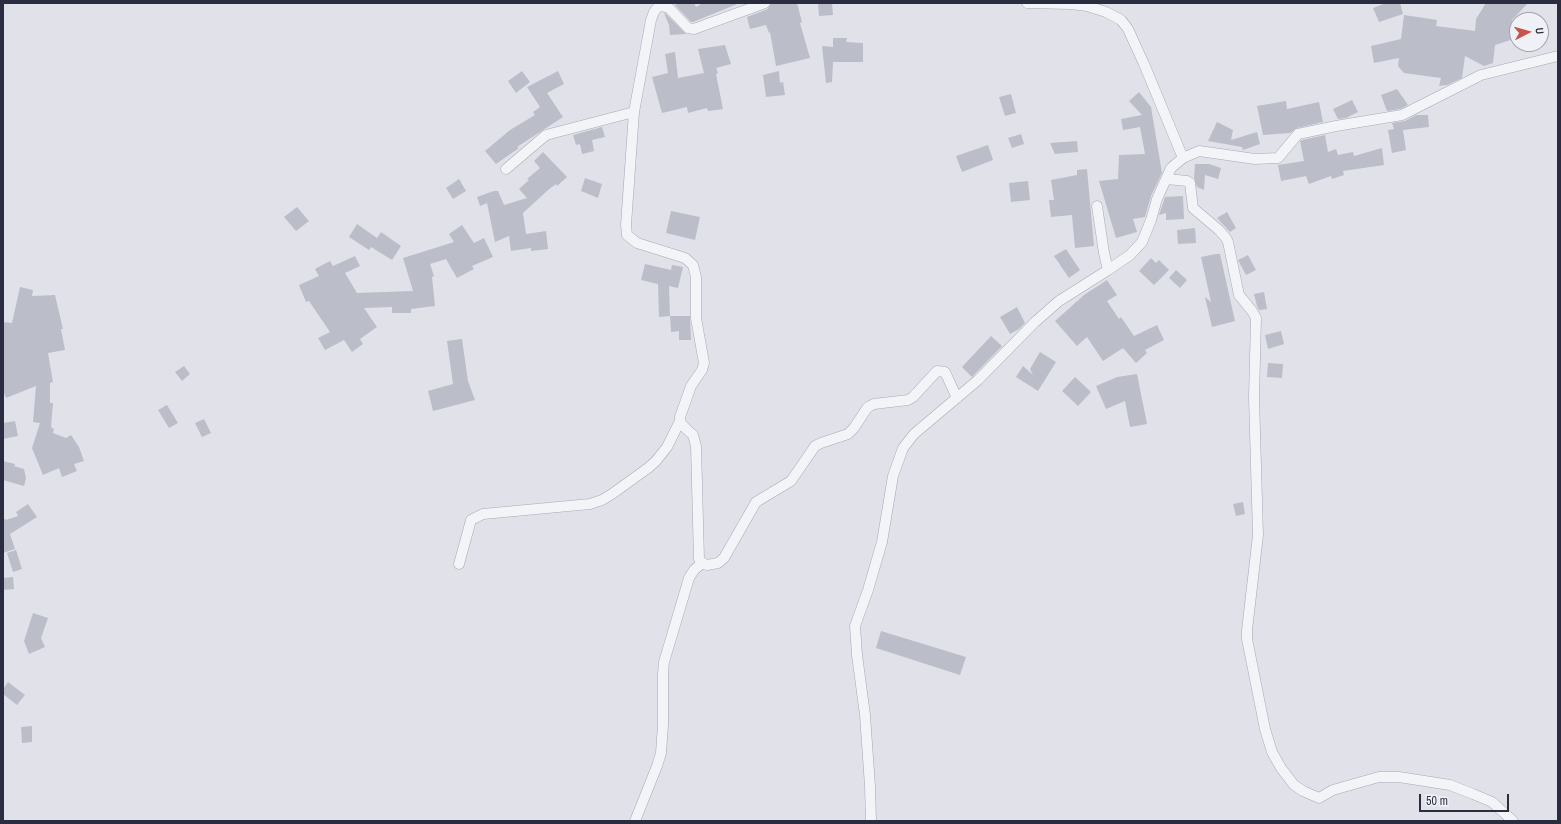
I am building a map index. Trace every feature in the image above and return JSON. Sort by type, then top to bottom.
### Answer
[{"type":"street","points":[[459,564],[470,520],[483,514],[590,504],[602,500],[656,461],[667,447],[680,421],[691,386],[702,370],[704,363],[696,318],[696,277],[692,265],[685,258],[637,243],[628,235],[626,225],[634,112],[651,20],[657,8],[661,6],[669,8],[688,28],[694,29],[765,3]]},
{"type":"street","points":[[1026,3],[1071,4],[1087,6],[1106,12],[1121,20],[1128,29],[1144,64],[1183,158]]},
{"type":"street","points":[[871,821],[865,715],[857,655],[855,626],[868,590],[882,542],[893,476],[903,448],[914,434],[957,398],[995,363],[1035,322],[1059,301],[1130,255],[1142,242],[1151,220],[1157,199],[1171,168],[1183,158],[1199,151],[1255,159],[1278,158],[1298,134],[1402,115],[1482,75],[1558,56]]},
{"type":"street","points":[[506,169],[546,135],[634,112]]},
{"type":"street","points":[[1167,179],[1187,181],[1190,183],[1193,208],[1219,230],[1226,238],[1239,295],[1256,318],[1254,397],[1258,535],[1247,639],[1265,729],[1272,752],[1281,768],[1294,785],[1319,798],[1333,790],[1379,777],[1399,777],[1450,786],[1473,794],[1492,802],[1513,821]]},
{"type":"street","points":[[1098,206],[1104,253],[1108,270]]},
{"type":"street","points":[[680,421],[681,424],[693,435],[696,446],[698,553],[699,559],[702,563],[707,565],[718,563],[724,558],[756,502],[792,480],[815,446],[848,434],[854,428],[867,408],[874,404],[908,400],[913,397],[937,371],[945,372],[957,398]]},
{"type":"street","points":[[635,821],[661,753],[663,726],[662,674],[664,662],[689,578],[694,570],[702,563]]},
{"type":"building","points":[[679,3],[694,3],[696,7],[703,3],[740,3],[691,22],[675,5]]},
{"type":"building","points":[[771,3],[797,3],[802,22],[800,23],[810,58],[776,66],[770,32],[769,33],[766,25],[750,29],[747,17],[768,9]]},
{"type":"building","points":[[818,3],[832,3],[833,15],[819,16]]},
{"type":"building","points":[[1386,3],[1400,3],[1403,14],[1379,22],[1373,8]]},
{"type":"building","points":[[1486,3],[1528,3],[1520,12],[1509,12],[1509,41],[1495,45],[1493,63],[1484,66],[1465,56],[1462,78],[1447,85],[1439,86],[1441,78],[1404,73],[1398,66],[1399,58],[1374,63],[1371,46],[1401,39],[1404,15],[1437,20],[1436,26],[1475,31],[1476,19]]},
{"type":"building","points":[[664,13],[686,34],[670,35],[669,25]]},
{"type":"building","points":[[833,38],[847,38],[846,42],[863,43],[863,62],[833,62],[832,82],[826,83],[822,46],[833,47]]},
{"type":"building","points":[[725,45],[731,64],[716,68],[723,109],[708,111],[707,108],[688,113],[687,107],[662,113],[652,77],[668,73],[665,54],[675,52],[678,78],[704,73],[698,49]]},
{"type":"building","points":[[522,71],[530,82],[516,93],[508,81]]},
{"type":"building","points":[[558,71],[564,84],[547,93],[563,117],[517,147],[519,148],[496,164],[485,151],[510,130],[535,115],[533,112],[540,107],[527,87]]},
{"type":"building","points":[[779,71],[780,83],[783,82],[785,95],[766,97],[763,75]]},
{"type":"building","points":[[1397,89],[1408,105],[1400,109],[1387,111],[1381,95]]},
{"type":"building","points":[[1139,92],[1151,107],[1162,173],[1151,196],[1145,217],[1133,219],[1137,232],[1116,238],[1099,181],[1118,179],[1119,155],[1145,154],[1140,127],[1123,130],[1121,119],[1142,115],[1129,101]]},
{"type":"building","points":[[1011,94],[1016,113],[1005,116],[999,97]]},
{"type":"building","points":[[1352,100],[1358,112],[1346,118],[1338,119],[1333,109]]},
{"type":"building","points":[[1286,101],[1287,109],[1319,102],[1323,122],[1297,128],[1290,133],[1263,135],[1257,106]]},
{"type":"building","points":[[1416,115],[1428,115],[1429,127],[1403,130],[1406,150],[1392,153],[1388,130],[1394,129],[1392,123],[1405,121]]},
{"type":"building","points":[[1217,122],[1233,130],[1231,140],[1257,132],[1260,144],[1243,150],[1242,147],[1208,141]]},
{"type":"building","points":[[602,127],[605,137],[592,140],[594,151],[582,154],[580,144],[576,145],[573,135]]},
{"type":"building","points":[[1021,134],[1024,144],[1012,148],[1008,138]]},
{"type":"building","points":[[1325,135],[1328,152],[1336,149],[1338,155],[1353,152],[1354,156],[1382,148],[1384,165],[1343,171],[1344,175],[1332,179],[1331,176],[1309,184],[1306,176],[1281,181],[1278,165],[1304,161],[1300,141]]},
{"type":"building","points":[[1077,141],[1078,152],[1055,154],[1050,143]]},
{"type":"building","points":[[988,145],[993,160],[962,172],[956,156]]},
{"type":"building","points":[[543,152],[567,177],[557,186],[556,184],[548,190],[523,213],[526,234],[546,231],[548,249],[531,251],[531,248],[511,251],[509,236],[495,242],[487,203],[480,206],[477,197],[498,191],[504,205],[527,198],[519,189],[529,180],[527,179],[540,168],[534,161]]},
{"type":"building","points":[[1195,164],[1209,164],[1221,168],[1218,179],[1205,175],[1204,190],[1197,187],[1194,178]]},
{"type":"building","points":[[1087,169],[1094,246],[1075,248],[1072,215],[1051,217],[1049,200],[1054,200],[1051,180],[1077,175],[1077,170]]},
{"type":"building","points":[[585,178],[602,184],[598,198],[581,191]]},
{"type":"building","points":[[459,179],[466,191],[453,199],[446,188]]},
{"type":"building","points":[[1028,181],[1030,200],[1011,202],[1009,183]]},
{"type":"building","points":[[1183,196],[1184,219],[1166,220],[1166,213],[1159,215],[1165,197]]},
{"type":"building","points":[[297,207],[309,221],[296,231],[284,217]]},
{"type":"building","points":[[671,211],[700,217],[695,240],[666,233]]},
{"type":"building","points":[[1227,212],[1236,228],[1230,232],[1217,218]]},
{"type":"building","points":[[357,224],[377,238],[381,232],[401,246],[392,260],[371,247],[369,250],[349,237]]},
{"type":"building","points":[[462,225],[474,243],[484,238],[493,257],[472,266],[474,269],[457,278],[446,259],[430,264],[434,276],[432,277],[435,306],[411,309],[411,313],[392,313],[392,307],[364,308],[377,327],[360,339],[363,344],[352,352],[344,340],[325,350],[318,338],[330,332],[309,301],[306,302],[299,285],[319,276],[315,269],[330,261],[333,266],[355,256],[360,266],[345,273],[357,293],[413,291],[403,258],[454,242],[449,234]]},
{"type":"building","points":[[1195,228],[1196,243],[1178,244],[1177,230]]},
{"type":"building","points":[[1066,249],[1080,270],[1069,278],[1054,256]]},
{"type":"building","points":[[1220,254],[1235,321],[1212,327],[1205,297],[1211,302],[1201,257]]},
{"type":"building","points":[[1248,255],[1256,270],[1246,275],[1238,260]]},
{"type":"building","points":[[1151,258],[1156,263],[1159,260],[1169,270],[1154,285],[1139,271]]},
{"type":"building","points":[[645,264],[671,270],[672,265],[683,267],[678,288],[669,286],[670,316],[659,317],[658,284],[641,280]]},
{"type":"building","points":[[1176,270],[1187,280],[1180,288],[1169,278]]},
{"type":"building","points":[[1107,280],[1117,295],[1107,301],[1119,319],[1121,317],[1134,336],[1157,325],[1164,340],[1145,350],[1147,353],[1136,363],[1123,348],[1103,361],[1087,337],[1077,346],[1055,321],[1084,295]]},
{"type":"building","points":[[20,287],[33,290],[32,296],[55,295],[63,329],[61,329],[65,350],[48,353],[53,382],[50,383],[50,403],[53,403],[51,427],[54,429],[53,433],[66,438],[71,435],[79,447],[84,461],[74,464],[77,471],[62,477],[59,468],[43,475],[32,448],[40,423],[33,422],[36,386],[6,398],[3,390],[3,322],[12,323]]},
{"type":"building","points":[[1264,292],[1267,309],[1259,310],[1254,294]]},
{"type":"building","points":[[1017,307],[1025,323],[1019,329],[1010,334],[1000,317]]},
{"type":"building","points":[[670,316],[690,316],[691,340],[679,340],[679,331],[671,332]]},
{"type":"building","points":[[1281,331],[1284,344],[1268,349],[1265,335]]},
{"type":"building","points":[[991,336],[1002,346],[972,377],[962,367]]},
{"type":"building","points":[[462,339],[468,381],[475,400],[433,411],[428,391],[453,384],[447,341]]},
{"type":"building","points":[[1040,352],[1056,362],[1038,391],[1016,377],[1023,366],[1033,375],[1030,369]]},
{"type":"building","points":[[1268,363],[1283,364],[1282,378],[1267,377]]},
{"type":"building","points":[[184,366],[190,374],[182,381],[175,372]]},
{"type":"building","points":[[1137,374],[1147,424],[1130,427],[1125,401],[1106,409],[1096,386],[1117,377]]},
{"type":"building","points":[[1075,377],[1091,392],[1078,406],[1062,391]]},
{"type":"building","points":[[167,405],[178,423],[169,428],[158,410]]},
{"type":"building","points":[[204,419],[211,433],[202,437],[195,423]]},
{"type":"building","points":[[15,421],[18,436],[3,439],[3,423]]},
{"type":"building","points":[[3,461],[15,464],[14,466],[24,469],[26,478],[24,486],[3,480]]},
{"type":"building","points":[[1243,502],[1245,514],[1236,516],[1233,504]]},
{"type":"building","points":[[28,504],[37,517],[10,534],[15,549],[3,553],[3,519],[6,520],[18,516],[16,512]]},
{"type":"building","points":[[16,550],[22,569],[13,572],[7,553]]},
{"type":"building","points":[[13,577],[14,589],[3,590],[3,578]]},
{"type":"building","points":[[33,613],[48,618],[41,638],[45,647],[29,654],[24,641]]},
{"type":"building","points":[[881,631],[966,657],[960,675],[876,648]]},
{"type":"building","points":[[8,682],[25,695],[17,705],[3,694],[3,689]]},
{"type":"building","points":[[32,726],[32,742],[22,743],[21,727]]}]
